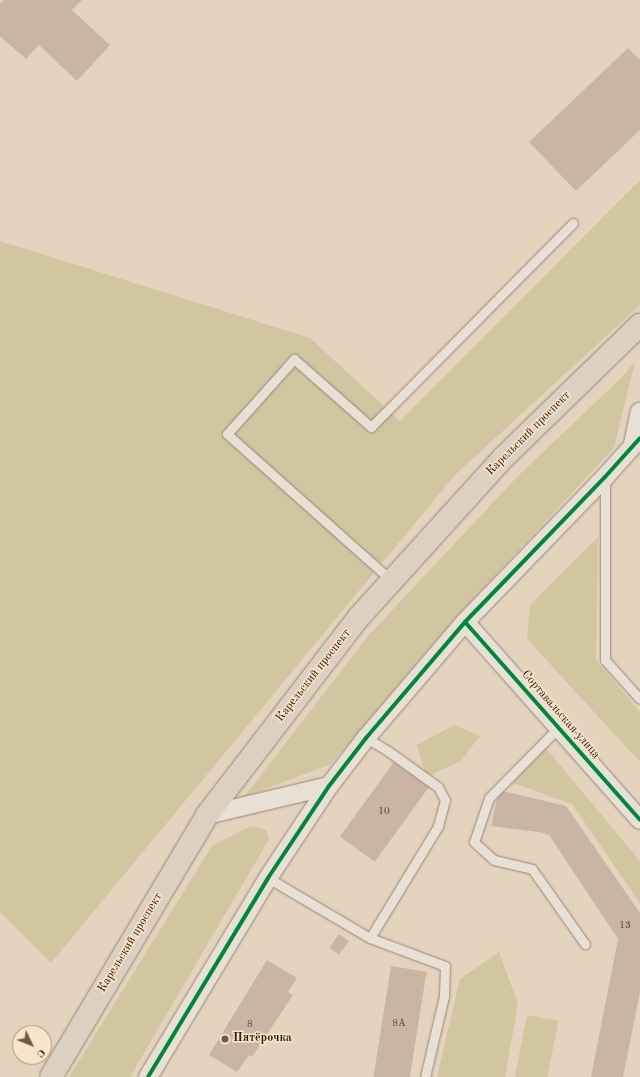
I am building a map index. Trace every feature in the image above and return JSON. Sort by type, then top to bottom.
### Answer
[{"type":"main road","name":"Карельский проспект","points":[[51,1077],[207,815],[359,617],[503,458],[640,325]]},
{"type":"street","points":[[148,1077],[268,878],[329,786],[366,738],[466,622],[605,477],[636,441],[640,412]]},
{"type":"street","name":"Сортавальская улица","points":[[466,622],[640,820]]},
{"type":"street","points":[[207,815],[329,786]]},
{"type":"lane","points":[[392,581],[227,434],[294,358],[371,427],[573,223]]},
{"type":"lane","points":[[605,477],[604,660],[640,699]]},
{"type":"lane","points":[[558,728],[489,798],[474,842],[494,860],[532,869],[585,944]]},
{"type":"lane","points":[[366,738],[388,751],[438,788],[445,800],[438,826],[370,938]]},
{"type":"lane","points":[[268,878],[370,938],[445,966],[444,996],[425,1077]]},
{"type":"shaded area","points":[[640,180],[640,305],[454,476],[51,963],[0,912],[0,241],[310,338],[400,421]]},
{"type":"shaded area","points":[[635,362],[614,448],[451,623],[331,764],[244,797],[368,636],[517,477],[621,378]]},
{"type":"shaded area","points":[[598,537],[596,660],[640,712],[640,762],[527,639],[530,605]]},
{"type":"shaded area","points":[[454,725],[480,736],[461,761],[426,777],[417,745]]},
{"type":"shaded area","points":[[545,747],[640,861],[640,903],[572,804],[513,783]]},
{"type":"shaded area","points":[[251,826],[266,830],[269,839],[130,1077],[69,1077],[212,846]]},
{"type":"shaded area","points":[[499,952],[518,1004],[505,1077],[437,1077],[460,979]]},
{"type":"shaded area","points":[[527,1015],[558,1021],[548,1077],[515,1077]]},
{"type":"building","points":[[3,0],[82,0],[72,10],[110,45],[77,81],[39,45],[26,59],[0,36],[0,4]]},
{"type":"building","points":[[628,48],[640,60],[640,130],[576,191],[529,142]]},
{"type":"building","points":[[394,762],[429,787],[375,862],[340,836]]},
{"type":"building","points":[[499,790],[566,806],[640,913],[640,992],[623,1077],[591,1077],[618,939],[549,835],[539,832],[491,826]]},
{"type":"building","points":[[339,934],[349,941],[339,955],[329,948]]},
{"type":"building","points":[[267,960],[297,978],[288,992],[293,995],[252,1057],[249,1055],[237,1072],[209,1055]]},
{"type":"building","points":[[391,966],[427,972],[410,1077],[373,1077]]},
{"type":"cycle path","points":[[148,1077],[268,878],[329,786],[366,738],[465,622],[605,477],[640,438]]},
{"type":"cycle path","points":[[465,622],[640,820]]},
{"type":"place","name":"Пятёрочка","points":[[225,1039]]}]
